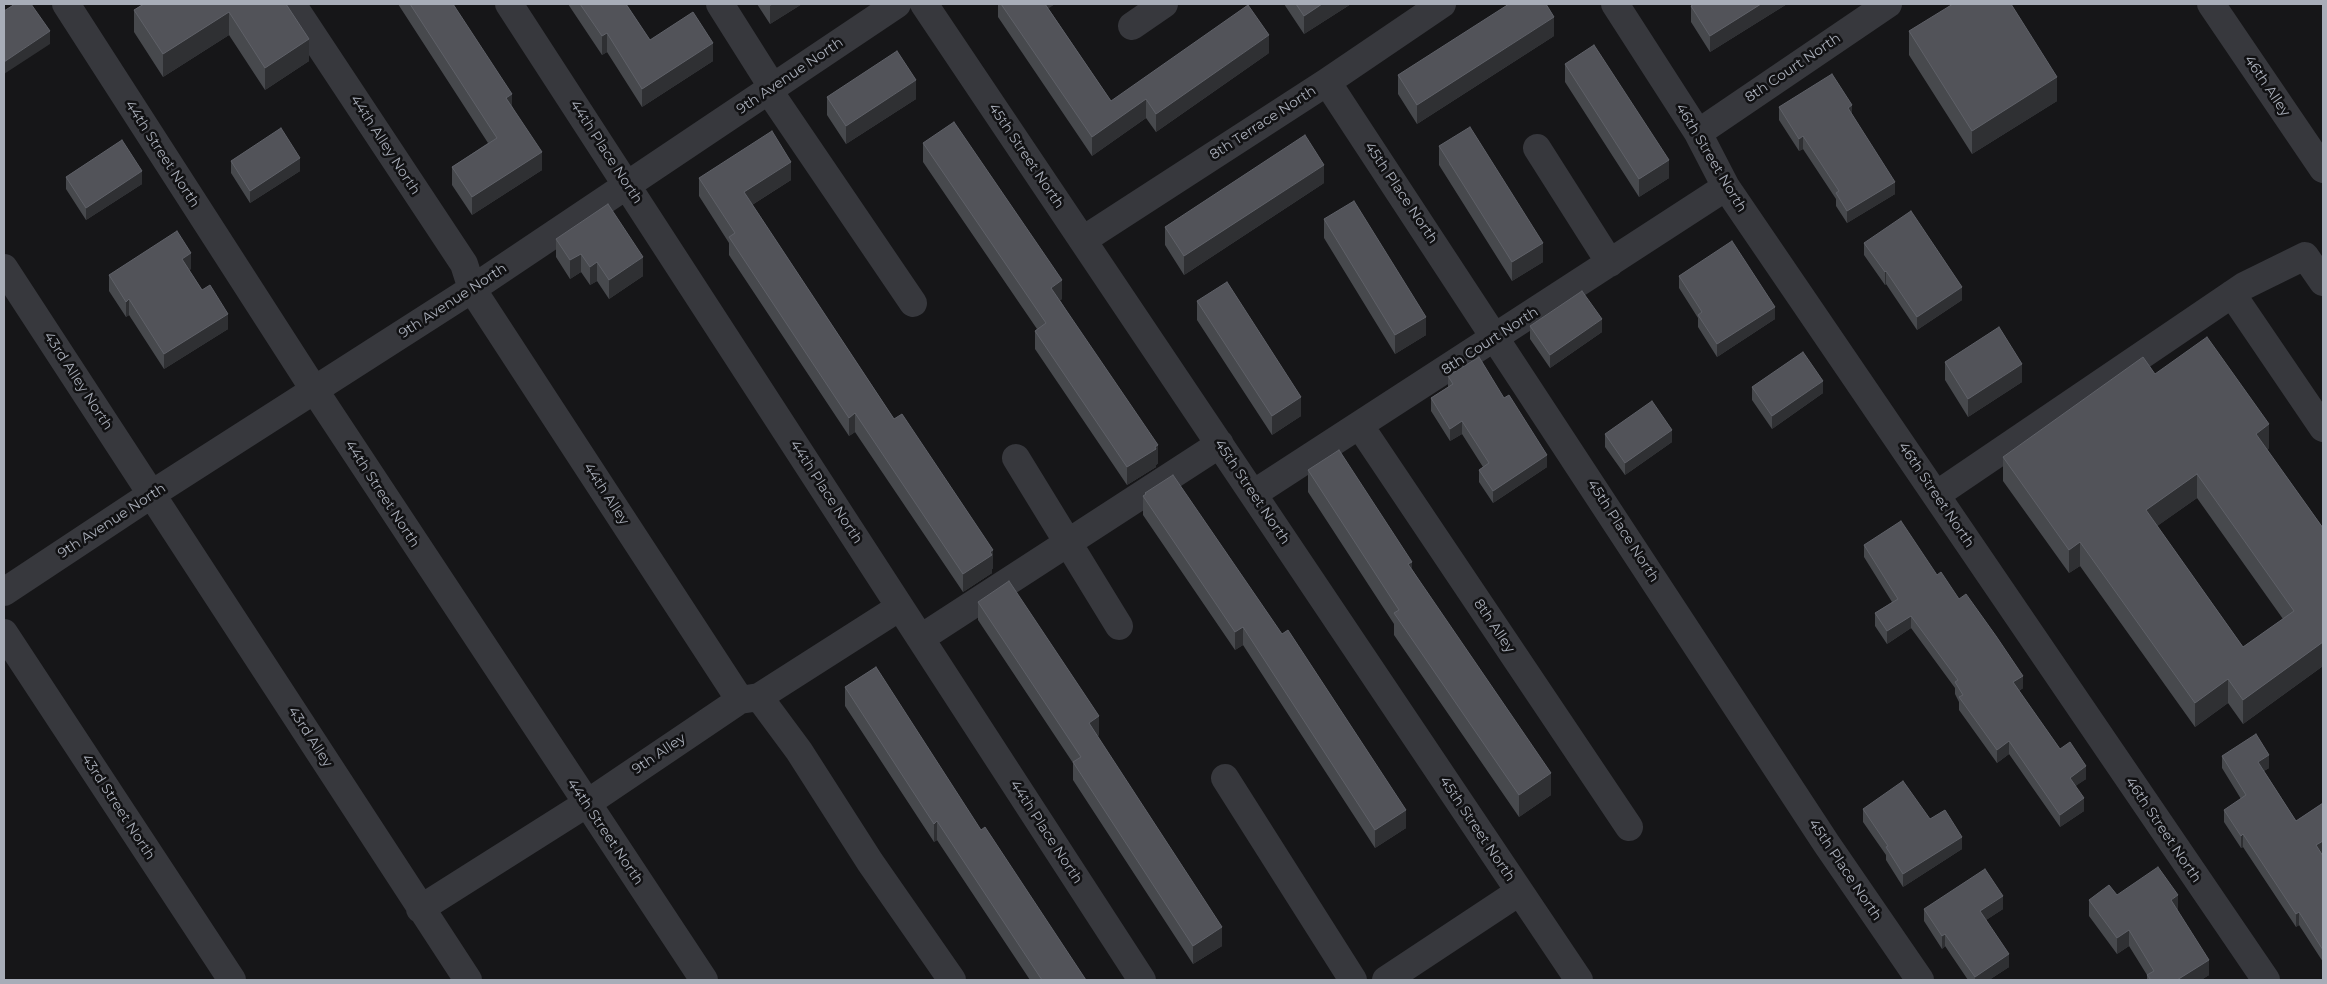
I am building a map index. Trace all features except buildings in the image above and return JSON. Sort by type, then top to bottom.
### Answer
[{"type":"street","name":"44th Street North","points":[[66,4],[315,391],[704,980]]},
{"type":"street","name":"44th Alley North","points":[[292,4],[464,264],[472,289]]},
{"type":"street","name":"44th Place North","points":[[509,4],[1142,980]]},
{"type":"street","points":[[720,4],[771,89],[913,303]]},
{"type":"street","name":"9th Avenue North","points":[[4,592],[152,494],[472,289],[898,4]]},
{"type":"street","name":"45th Street North","points":[[924,4],[1579,980]]},
{"type":"street","points":[[1132,26],[1164,4]]},
{"type":"street","name":"8th Terrace North","points":[[1083,240],[1327,82],[1442,4]]},
{"type":"street","name":"46th Street North","points":[[1615,4],[1698,133],[1726,187],[2266,980]]},
{"type":"street","name":"8th Court North","points":[[1698,133],[1888,4]]},
{"type":"street","name":"46th Alley","points":[[2211,4],[2323,169]]},
{"type":"street","name":"45th Place North","points":[[1327,82],[1821,835],[1920,980]]},
{"type":"street","points":[[1537,148],[1610,263]]},
{"type":"street","name":"8th Court North","points":[[1254,494],[1726,187]]},
{"type":"street","points":[[1936,495],[2244,286],[2305,256],[2323,282]]},
{"type":"street","name":"43rd Alley North","points":[[4,268],[152,494]]},
{"type":"street","name":"44th Alley","points":[[472,289],[750,698],[799,751],[870,862],[952,980]]},
{"type":"street","points":[[2232,294],[2323,428]]},
{"type":"street","name":"8th Alley","points":[[1360,426],[1629,827]]},
{"type":"street","points":[[921,638],[1220,444]]},
{"type":"street","points":[[1016,458],[1119,626]]},
{"type":"street","name":"43rd Alley","points":[[152,494],[420,909],[468,980]]},
{"type":"street","name":"9th Alley","points":[[420,909],[750,698],[900,607]]},
{"type":"street","name":"43rd Street North","points":[[4,633],[232,980]]},
{"type":"street","points":[[1225,778],[1353,980]]},
{"type":"street","points":[[1386,980],[1519,892]]}]
